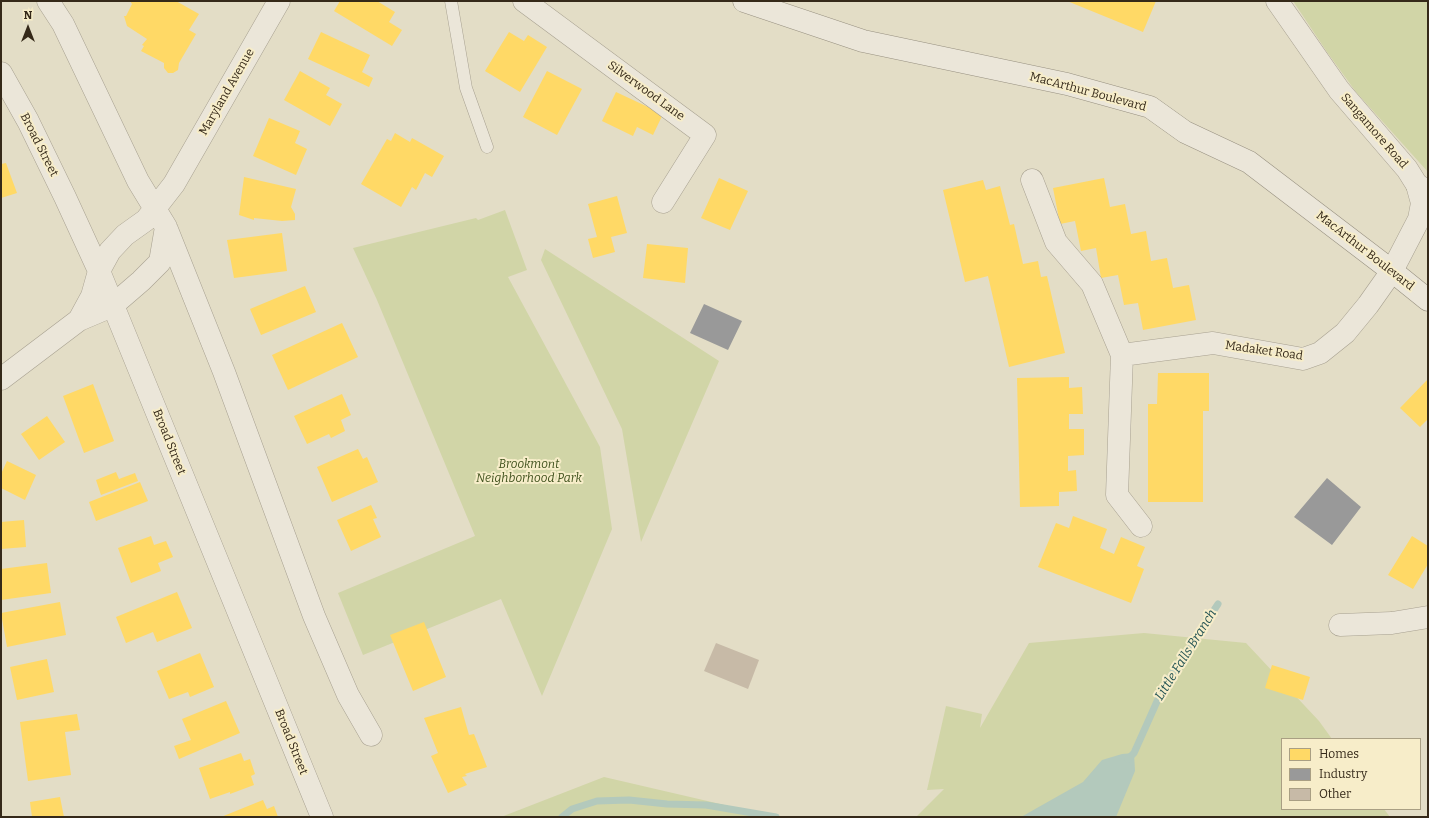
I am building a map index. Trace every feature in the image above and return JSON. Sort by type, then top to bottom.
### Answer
[{"type":"street","points":[[48,1],[63,24],[138,181],[166,227],[224,372],[314,616],[348,695],[371,735]]},
{"type":"street","name":"Maryland Avenue","points":[[78,320],[92,296],[99,271],[110,251],[125,236],[146,220],[174,184],[279,1]]},
{"type":"street","name":"Silverwood Lane","points":[[524,1],[705,135],[663,202]]},
{"type":"street","name":"MacArthur Boulevard","points":[[744,1],[862,41],[1067,84],[1150,107],[1185,132],[1249,162],[1428,300]]},
{"type":"street","name":"Sangamore Road","points":[[1277,1],[1339,90],[1422,188],[1422,203],[1419,218],[1392,271]]},
{"type":"street","name":"Broad Street","points":[[1,74],[28,120],[99,271],[322,817]]},
{"type":"street","points":[[1032,180],[1056,242],[1092,284],[1122,355],[1117,495],[1141,526]]},
{"type":"street","name":"Maryland Avenue","points":[[1,379],[78,320],[112,306],[160,262],[174,184]]},
{"type":"street","name":"Madaket Road","points":[[1122,355],[1213,344],[1304,359],[1320,354],[1345,333],[1368,305],[1392,271]]},
{"type":"street","points":[[1340,625],[1392,624],[1428,617]]},
{"type":"lane","points":[[451,1],[466,88],[487,147]]},
{"type":"green space","points":[[1293,1],[1428,1],[1428,172],[1356,92]]},
{"type":"green space","name":"Brookmont Neighborhood Park","points":[[505,210],[527,270],[508,277],[600,447],[612,529],[542,696],[501,599],[363,655],[338,593],[475,536],[377,300],[353,248],[476,218],[478,220]]},
{"type":"green space","points":[[545,249],[719,361],[641,542],[622,429],[541,260]]},
{"type":"green space","points":[[1144,633],[1246,643],[1319,721],[1331,738],[1281,738],[1281,810],[1385,810],[1390,817],[916,817],[944,789],[927,790],[946,706],[982,714],[980,728],[1029,643]]},
{"type":"green space","points":[[604,777],[759,813],[768,817],[501,817]]},
{"type":"shaded area","points":[[1134,753],[1135,771],[1116,817],[1021,817],[1083,782],[1102,760],[1122,754]]},
{"type":"building: Homes","points":[[130,1],[176,1],[199,14],[189,30],[196,34],[179,63],[178,70],[173,73],[168,73],[164,68],[164,63],[141,51],[144,46],[142,45],[147,39],[127,26],[124,16],[126,16],[132,4]]},
{"type":"building: Homes","points":[[340,1],[377,1],[395,12],[389,22],[402,30],[392,46],[334,11]]},
{"type":"building: Homes","points":[[1067,1],[1156,1],[1143,32]]},
{"type":"building: Homes","points":[[321,32],[370,55],[362,72],[373,78],[369,87],[308,59]]},
{"type":"building: Homes","points":[[509,32],[524,41],[528,35],[547,47],[520,92],[485,71]]},
{"type":"building: Homes","points":[[300,71],[330,88],[326,95],[342,104],[330,126],[284,100]]},
{"type":"building: Homes","points":[[547,71],[582,89],[557,135],[523,117]]},
{"type":"building: Homes","points":[[616,92],[663,114],[653,135],[637,127],[633,136],[602,121]]},
{"type":"building: Homes","points":[[269,118],[300,131],[295,143],[307,149],[296,175],[253,156]]},
{"type":"building: Homes","points":[[395,133],[410,142],[412,138],[444,156],[432,177],[425,173],[416,190],[412,187],[401,207],[361,184],[387,139],[391,141]]},
{"type":"building: Homes","points":[[6,163],[17,193],[1,198],[1,164]]},
{"type":"building: Homes","points":[[244,177],[296,189],[291,207],[295,214],[295,220],[282,221],[254,218],[254,220],[239,215]]},
{"type":"building: Homes","points":[[719,178],[748,191],[730,230],[701,218]]},
{"type":"building: Homes","points":[[1104,178],[1110,207],[1125,204],[1131,234],[1146,231],[1151,261],[1167,258],[1173,288],[1189,285],[1196,320],[1143,330],[1138,303],[1124,305],[1118,275],[1101,278],[1096,248],[1081,251],[1075,221],[1060,224],[1053,188]]},
{"type":"building: Homes","points":[[983,180],[986,190],[1000,186],[1010,225],[1014,224],[1023,264],[1038,261],[1041,277],[1047,276],[1065,353],[1009,367],[988,276],[965,282],[943,190]]},
{"type":"building: Homes","points":[[617,196],[627,233],[611,237],[615,252],[593,258],[588,239],[597,237],[588,204]]},
{"type":"building: Homes","points":[[282,233],[287,271],[234,278],[227,240]]},
{"type":"building: Homes","points":[[647,244],[688,248],[685,283],[643,278]]},
{"type":"building: Homes","points":[[305,286],[316,312],[261,335],[250,309]]},
{"type":"building: Homes","points":[[342,323],[358,357],[288,390],[272,355]]},
{"type":"building: Homes","points":[[1158,373],[1209,373],[1209,411],[1203,411],[1203,502],[1148,502],[1148,404],[1157,404]]},
{"type":"building: Homes","points":[[1069,377],[1069,388],[1082,387],[1083,414],[1069,414],[1069,429],[1084,429],[1084,455],[1068,456],[1068,471],[1076,470],[1077,491],[1059,492],[1059,506],[1020,507],[1017,378]]},
{"type":"building: Homes","points":[[1428,379],[1428,419],[1420,427],[1400,408]]},
{"type":"building: Homes","points":[[93,384],[114,441],[84,453],[63,396]]},
{"type":"building: Homes","points":[[342,394],[351,415],[341,420],[345,431],[331,438],[329,434],[307,444],[294,416]]},
{"type":"building: Homes","points":[[47,416],[65,442],[39,460],[21,434]]},
{"type":"building: Homes","points":[[358,449],[363,459],[367,457],[378,482],[332,502],[317,467]]},
{"type":"building: Homes","points":[[7,461],[36,475],[25,500],[1,488],[1,474]]},
{"type":"building: Homes","points":[[116,472],[119,479],[135,473],[138,481],[101,495],[96,480]]},
{"type":"building: Homes","points":[[140,482],[148,501],[96,521],[89,502]]},
{"type":"building: Homes","points":[[371,505],[377,518],[373,519],[381,537],[351,551],[337,520]]},
{"type":"building: Homes","points":[[1073,516],[1107,529],[1100,548],[1114,554],[1121,537],[1145,547],[1137,566],[1144,569],[1131,603],[1038,567],[1056,523],[1069,528]]},
{"type":"building: Homes","points":[[24,520],[26,547],[1,549],[1,522]]},
{"type":"building: Homes","points":[[151,536],[154,545],[166,541],[173,557],[158,563],[161,571],[131,583],[118,548]]},
{"type":"building: Homes","points":[[1412,536],[1428,546],[1428,564],[1413,589],[1388,575]]},
{"type":"building: Homes","points":[[47,563],[51,593],[1,600],[1,569]]},
{"type":"building: Homes","points":[[177,592],[192,628],[157,642],[153,632],[126,643],[116,617]]},
{"type":"building: Homes","points":[[60,602],[66,635],[7,647],[1,613]]},
{"type":"building: Homes","points":[[424,622],[446,677],[413,691],[390,635]]},
{"type":"building: Homes","points":[[200,653],[214,687],[190,697],[188,692],[169,699],[157,671]]},
{"type":"building: Homes","points":[[47,659],[54,692],[17,700],[10,667]]},
{"type":"building: Homes","points":[[1272,665],[1310,677],[1303,700],[1265,688]]},
{"type":"building: Homes","points":[[226,701],[240,733],[179,759],[174,746],[191,740],[182,719]]},
{"type":"building: Homes","points":[[461,707],[469,735],[474,734],[487,767],[465,774],[467,776],[462,777],[467,785],[448,793],[431,756],[438,753],[424,718]]},
{"type":"building: Homes","points":[[77,714],[80,730],[65,732],[71,775],[28,781],[20,722]]},
{"type":"building: Homes","points":[[241,753],[244,761],[250,759],[255,774],[251,776],[254,785],[230,794],[230,792],[210,799],[199,768]]},
{"type":"building: Homes","points":[[60,797],[64,817],[32,817],[30,802]]},
{"type":"building: Homes","points":[[263,800],[267,809],[274,806],[278,817],[221,817]]},
{"type":"building: Industry","points":[[704,304],[742,321],[728,350],[690,333]]},
{"type":"building: Industry","points":[[1327,478],[1361,507],[1332,545],[1294,517]]},
{"type":"building: Other","points":[[716,643],[759,660],[748,689],[704,671]]},
{"type":"waterway","name":"Little Falls Branch","points":[[1128,759],[1134,753],[1163,688],[1218,604]]},
{"type":"waterway","name":"Little Falls Branch","points":[[562,817],[572,809],[597,801],[629,800],[667,804],[706,805],[776,817]]}]
